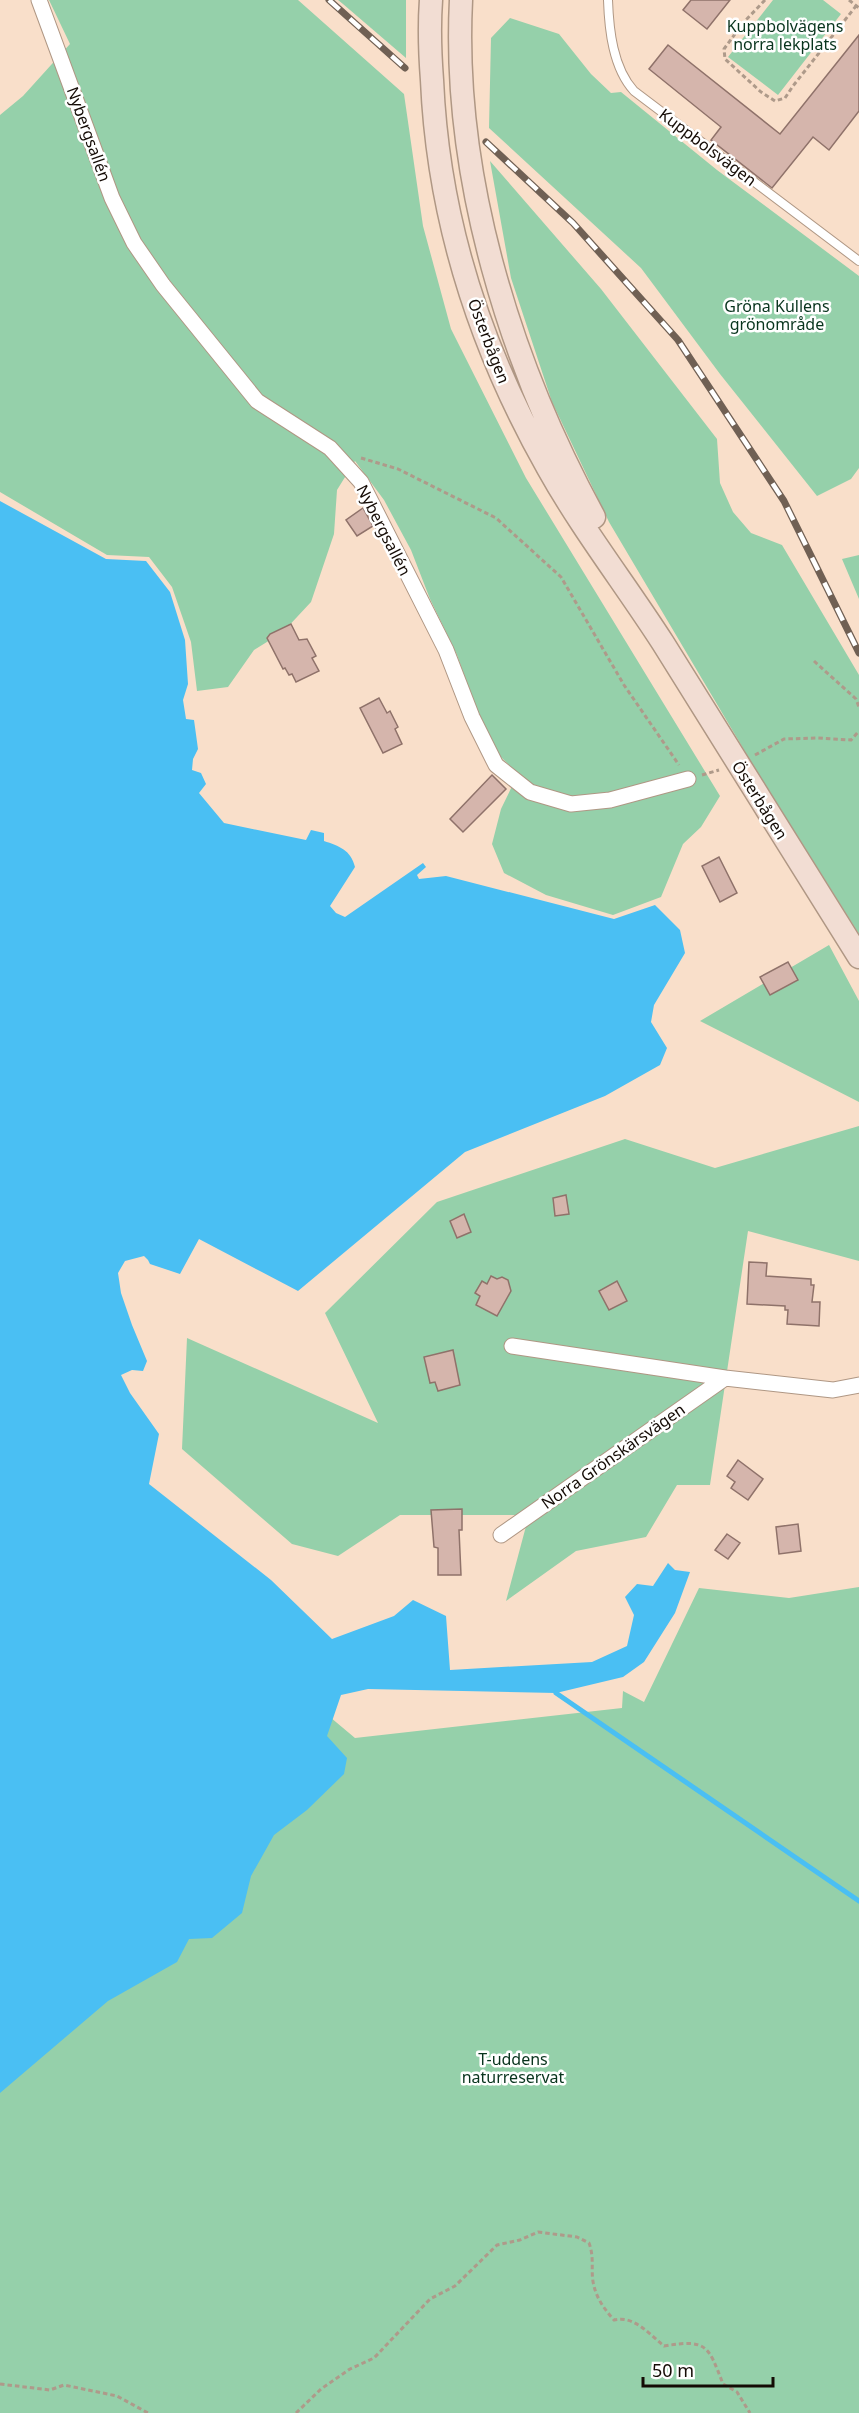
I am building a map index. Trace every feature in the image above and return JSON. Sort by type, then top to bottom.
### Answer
[{"type":"main road","name":"Österbågen","points":[[431,0],[429,21],[433,105],[441,176],[464,276],[507,389],[549,471],[662,642],[859,957]]},
{"type":"main road","name":"Österbågen","points":[[461,0],[462,96],[468,142],[485,234],[504,308],[548,423],[586,503],[662,642]]},
{"type":"street","name":"Nybergsallén","points":[[39,0],[112,198],[134,243],[163,285],[257,401],[330,448],[361,482],[446,650],[471,717],[496,765],[530,792],[572,804],[610,800],[688,778]]},
{"type":"street","points":[[512,1346],[724,1378],[832,1390],[859,1385]]},
{"type":"street","name":"Norra Grönskärsvägen","points":[[501,1535],[724,1378]]},
{"type":"lane","name":"Kuppbolsvägen","points":[[608,0],[609,28],[615,51],[627,83],[634,91],[859,261]]},
{"type":"path","points":[[765,0],[743,23],[724,49],[725,59],[761,92],[775,101],[785,98],[858,7],[849,0]]},
{"type":"path","points":[[330,448],[398,469],[496,518],[561,577],[624,685],[688,778],[738,764],[784,739],[851,740],[859,731]]},
{"type":"path","points":[[814,661],[856,699],[859,707]]},
{"type":"path","points":[[296,2413],[321,2389],[350,2369],[374,2358],[430,2299],[455,2286],[497,2245],[520,2240],[538,2232],[577,2237],[589,2243],[593,2255],[593,2285],[603,2307],[614,2320],[621,2318],[633,2321],[664,2346],[691,2342],[699,2344],[712,2356],[723,2384],[737,2392],[750,2413]]},
{"type":"path","points":[[0,2384],[50,2390],[64,2385],[86,2389],[117,2396],[148,2413]]},
{"type":"green space","points":[[49,0],[298,0],[404,94],[423,226],[451,329],[526,478],[720,796],[701,827],[683,844],[661,897],[613,915],[546,895],[504,873],[492,844],[501,809],[518,774],[499,755],[478,714],[457,655],[430,599],[411,550],[384,500],[355,461],[337,490],[334,534],[311,602],[283,632],[254,650],[228,687],[197,691],[191,642],[172,587],[149,557],[107,555],[0,492],[0,115],[23,96],[70,44]]},
{"type":"green space","points":[[338,0],[406,0],[406,58],[343,4]]},
{"type":"green space","name":"Kuppbolvägens norra lekplats","points":[[773,0],[823,0],[841,14],[778,95],[728,57]]},
{"type":"green space","name":"Gröna Kullens grönområde","points":[[510,18],[559,34],[591,74],[611,93],[621,92],[717,170],[859,276],[859,468],[851,479],[817,496],[720,374],[641,268],[489,128],[491,38]]},
{"type":"green space","points":[[490,161],[601,289],[717,439],[720,483],[733,512],[751,533],[782,545],[859,675],[859,934],[756,770],[609,522],[552,402],[511,278]]},
{"type":"green space","points":[[859,555],[859,599],[842,559]]},
{"type":"green space","points":[[829,945],[859,1001],[859,1102],[700,1021]]},
{"type":"green space","points":[[859,1126],[859,1261],[748,1231],[710,1485],[677,1485],[646,1537],[576,1551],[506,1601],[529,1515],[400,1515],[338,1556],[292,1544],[182,1449],[187,1338],[378,1423],[325,1313],[437,1202],[625,1139],[715,1168]]},
{"type":"green space","name":"T-uddens naturreservat","points":[[859,1587],[859,2413],[0,2413],[0,1744],[287,1681],[355,1738],[622,1708],[623,1691],[644,1702],[699,1588],[789,1598]]},
{"type":"water","points":[[0,501],[106,559],[146,561],[170,592],[185,640],[188,684],[183,700],[186,719],[194,720],[198,749],[193,759],[192,770],[201,773],[206,784],[199,793],[224,823],[306,840],[311,830],[324,833],[324,841],[339,847],[351,856],[355,867],[330,906],[336,913],[345,917],[423,863],[426,867],[417,875],[419,879],[446,876],[614,919],[655,905],[680,930],[685,953],[654,1005],[651,1022],[667,1048],[660,1065],[605,1096],[465,1152],[298,1291],[199,1239],[180,1274],[150,1264],[144,1256],[125,1261],[118,1273],[121,1293],[147,1361],[143,1371],[132,1370],[121,1375],[130,1393],[159,1434],[149,1484],[271,1580],[332,1639],[394,1616],[413,1600],[446,1616],[450,1670],[592,1662],[627,1646],[634,1615],[625,1597],[637,1584],[653,1586],[668,1563],[675,1570],[690,1572],[675,1613],[644,1662],[623,1677],[556,1693],[368,1689],[341,1695],[327,1736],[347,1758],[344,1774],[307,1810],[274,1835],[251,1876],[242,1913],[212,1938],[189,1939],[177,1962],[108,2001],[0,2093]]},
{"type":"building","points":[[691,0],[730,0],[707,29],[683,10]]},
{"type":"building","points":[[859,35],[859,111],[829,150],[813,137],[772,188],[711,140],[721,127],[649,69],[668,45],[780,134]]},
{"type":"building","points":[[363,508],[373,526],[357,536],[346,520]]},
{"type":"building","points":[[291,624],[299,640],[307,639],[316,656],[312,658],[319,671],[296,682],[292,674],[289,675],[285,668],[283,669],[267,638],[270,634]]},
{"type":"building","points":[[379,698],[387,713],[390,711],[398,727],[395,729],[402,744],[383,753],[360,708]]},
{"type":"building","points":[[492,775],[506,789],[463,832],[450,819]]},
{"type":"building","points":[[719,857],[737,893],[720,902],[702,866]]},
{"type":"building","points":[[788,962],[798,980],[770,995],[760,977]]},
{"type":"building","points":[[566,1195],[569,1214],[555,1216],[553,1198]]},
{"type":"building","points":[[464,1214],[471,1232],[457,1238],[450,1221]]},
{"type":"building","points":[[749,1262],[767,1263],[766,1276],[811,1279],[811,1285],[814,1285],[812,1302],[820,1302],[819,1326],[787,1324],[788,1310],[785,1310],[785,1306],[747,1304]]},
{"type":"building","points":[[491,1276],[508,1280],[511,1291],[497,1316],[476,1305],[480,1296],[475,1293],[482,1281],[487,1284]]},
{"type":"building","points":[[617,1281],[627,1301],[609,1310],[599,1291]]},
{"type":"building","points":[[453,1350],[460,1385],[438,1391],[435,1382],[430,1383],[424,1357]]},
{"type":"building","points":[[738,1460],[763,1479],[748,1500],[731,1488],[735,1482],[727,1476]]},
{"type":"building","points":[[462,1509],[462,1530],[459,1530],[461,1575],[438,1575],[438,1548],[434,1547],[431,1510]]},
{"type":"building","points":[[798,1524],[801,1551],[779,1554],[776,1527]]},
{"type":"building","points":[[727,1534],[740,1543],[728,1559],[715,1550]]},
{"type":"waterway","points":[[556,1693],[859,1901]]},
{"type":"railway","points":[[329,0],[405,68]]},
{"type":"railway","points":[[486,142],[573,223],[678,340],[784,501],[859,653]]}]
